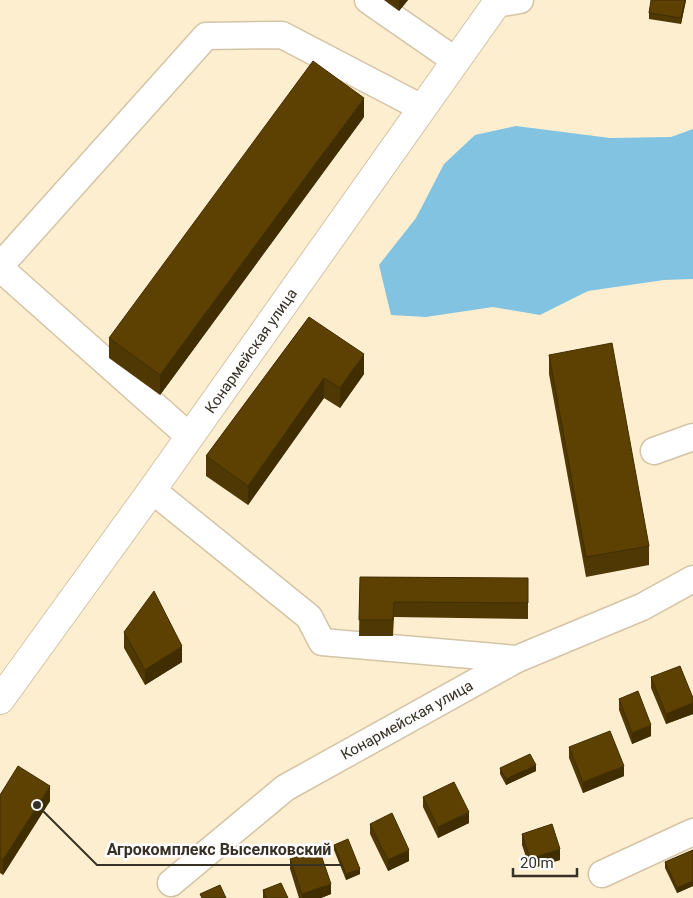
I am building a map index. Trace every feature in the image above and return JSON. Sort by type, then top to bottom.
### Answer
[{"type":"main road","name":"Конармейская улица","points":[[0,700],[190,437],[422,108],[456,61],[505,1]]},
{"type":"street","points":[[368,0],[456,61]]},
{"type":"street","points":[[190,437],[0,267],[206,36],[282,35],[422,108]]},
{"type":"street","points":[[654,451],[693,437]]},
{"type":"street","points":[[152,490],[309,617],[322,642],[517,659]]},
{"type":"street","name":"Конармейская улица","points":[[171,883],[285,788],[517,659],[642,607],[693,579]]},
{"type":"street","points":[[602,874],[693,832]]},
{"type":"water","points":[[516,126],[610,138],[671,137],[693,129],[693,279],[664,280],[588,291],[540,315],[493,307],[426,317],[391,315],[379,265],[416,218],[444,164],[475,135]]},
{"type":"building","points":[[651,0],[685,0],[681,18],[649,13]]},
{"type":"building","points":[[313,61],[364,98],[160,375],[109,338]]},
{"type":"building","points":[[309,317],[364,354],[340,388],[324,378],[248,486],[206,456]]},
{"type":"building","points":[[612,343],[649,546],[586,557],[549,355]]},
{"type":"building","points":[[360,577],[528,578],[528,603],[394,602],[393,620],[359,620]]},
{"type":"building","points":[[154,591],[182,646],[145,670],[124,632]]},
{"type":"building","points":[[680,666],[693,698],[693,703],[666,714],[651,677]]},
{"type":"building","points":[[638,691],[651,725],[632,733],[619,699]]},
{"type":"building","points":[[610,731],[624,766],[583,782],[569,747]]},
{"type":"building","points":[[530,754],[536,765],[506,779],[500,768]]},
{"type":"building","points":[[18,766],[50,786],[3,860],[0,858],[0,795]]},
{"type":"building","points":[[454,782],[469,812],[438,827],[423,797]]},
{"type":"building","points":[[392,813],[409,850],[388,860],[370,824]]},
{"type":"building","points":[[552,824],[560,849],[530,859],[522,834]]},
{"type":"building","points":[[348,839],[360,869],[346,874],[334,845]]},
{"type":"building","points":[[319,849],[331,884],[302,894],[290,859]]},
{"type":"building","points":[[693,850],[693,881],[677,888],[665,862]]},
{"type":"building","points":[[281,883],[288,898],[266,898],[263,890]]},
{"type":"building","points":[[220,885],[226,898],[202,898],[200,894]]},
{"type":"place","name":"Агрокомплекс Выселковский","points":[[37,805]]}]
